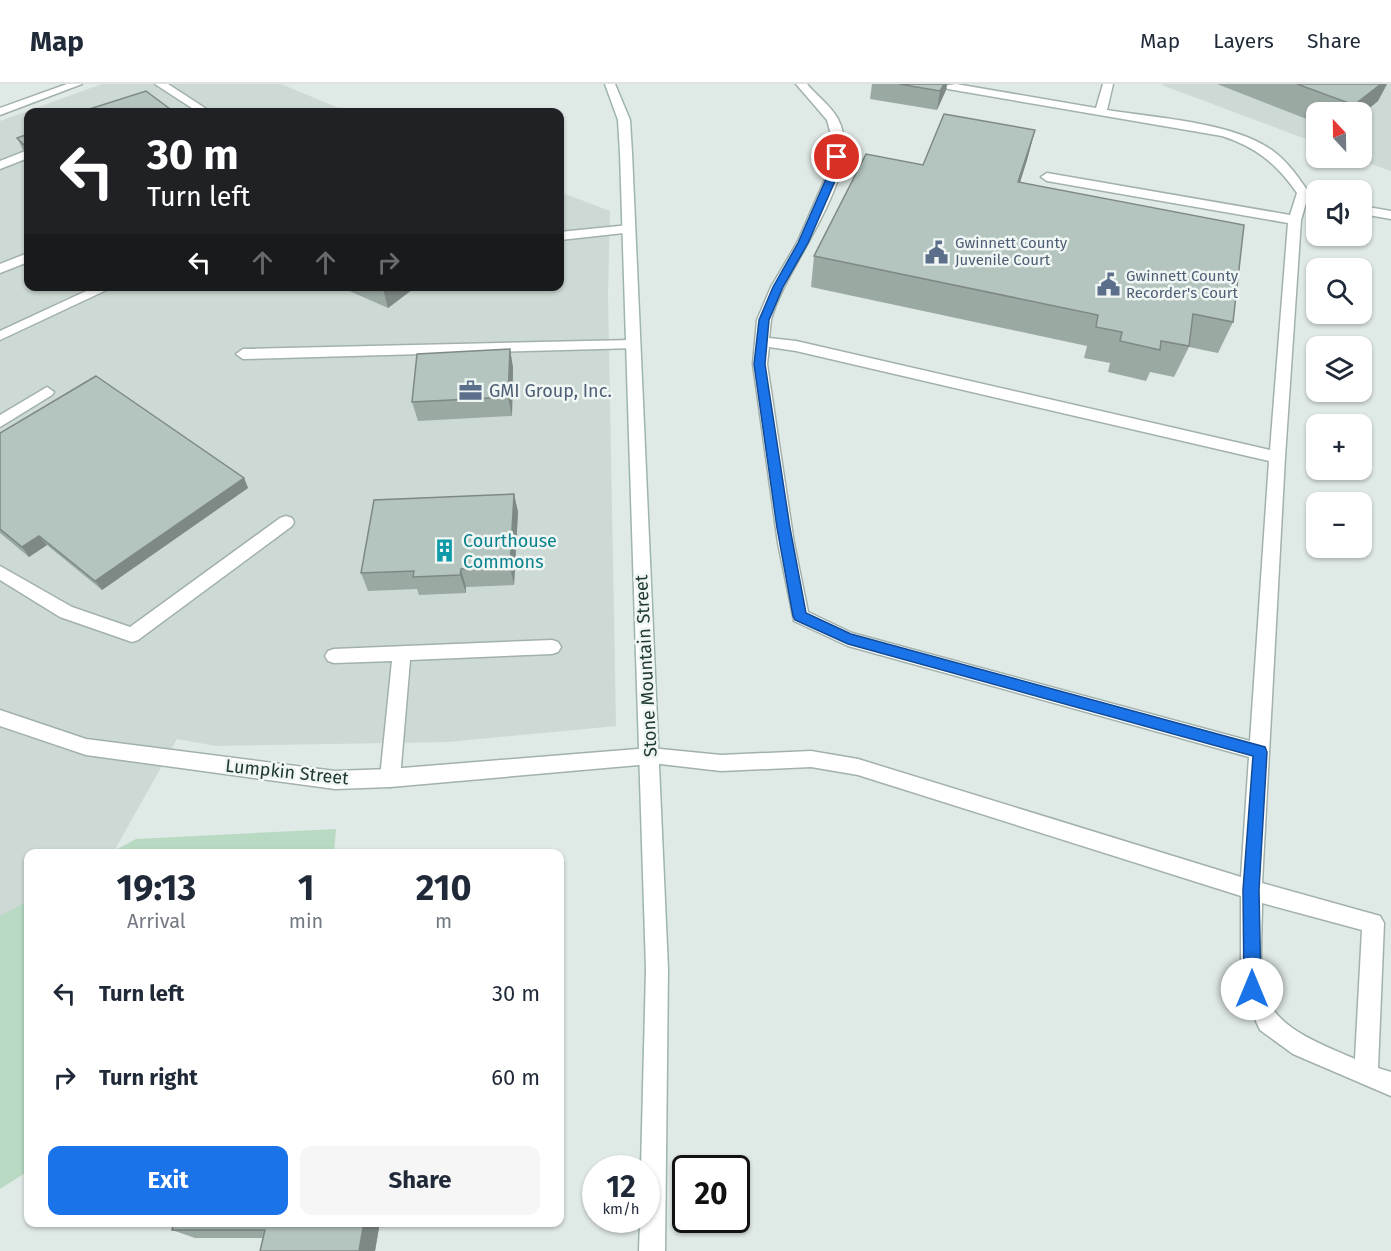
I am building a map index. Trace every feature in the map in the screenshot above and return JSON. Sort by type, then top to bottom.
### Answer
[{"type":"main road","points":[[0,112],[76,84]]},
{"type":"main road","points":[[159,99],[162,94],[160,84]]},
{"type":"main road","points":[[160,84],[199,108]]},
{"type":"main road","name":"Stone Mountain Street","points":[[610,84],[624,120],[650,756],[657,969],[652,1251]]},
{"type":"main road","points":[[801,84],[832,119],[839,142],[834,172],[803,243],[778,287],[764,320],[760,364],[783,523],[800,616],[848,639],[1260,752]]},
{"type":"main road","points":[[1101,112],[1108,84]]},
{"type":"main road","points":[[948,86],[1016,91],[1101,112],[1245,139],[1263,147],[1285,166],[1303,192],[1295,220],[1277,457],[1251,890],[1252,989],[1268,1022],[1300,1046],[1391,1084]]},
{"type":"main road","points":[[0,165],[24,156]]},
{"type":"main road","points":[[1047,177],[1295,220]]},
{"type":"main road","points":[[1301,200],[1306,201]]},
{"type":"main road","points":[[1372,212],[1391,215]]},
{"type":"main road","points":[[564,236],[629,229]]},
{"type":"main road","points":[[0,269],[24,259]]},
{"type":"main road","points":[[0,336],[98,291]]},
{"type":"main road","points":[[762,342],[796,346],[1277,457]]},
{"type":"main road","points":[[243,354],[632,345]]},
{"type":"main road","points":[[0,422],[47,392]]},
{"type":"main road","points":[[0,572],[66,612],[132,635],[286,522]]},
{"type":"main road","points":[[334,656],[552,647]]},
{"type":"main road","points":[[390,778],[402,653]]},
{"type":"main road","name":"Lumpkin Street","points":[[0,718],[86,747],[335,780],[390,778],[650,756],[721,763],[812,759],[858,767],[1251,890],[1373,922],[1366,1075]]},
{"type":"shaded area","points":[[102,84],[281,84],[338,108],[36,108]]},
{"type":"shaded area","points":[[1391,84],[1391,171],[1372,164],[1372,102],[1306,102],[1306,139],[1162,85]]},
{"type":"shaded area","points":[[24,112],[24,291],[564,291],[564,194],[610,211],[608,295],[616,726],[448,742],[216,746],[177,739],[115,849],[24,849],[24,1014],[0,1059],[0,121]]},
{"type":"green space","points":[[336,829],[334,849],[117,849],[136,839]]},
{"type":"green space","points":[[24,903],[24,1174],[0,1189],[0,916]]},
{"type":"building","points":[[899,84],[944,84],[940,91]]},
{"type":"building","points":[[1297,84],[1381,84],[1358,102],[1346,102]]},
{"type":"building","points":[[146,91],[169,108],[93,108]]},
{"type":"building","points":[[944,114],[1035,130],[1018,182],[1244,225],[1233,322],[1193,314],[1189,346],[1161,341],[1160,350],[1120,341],[1122,332],[1096,327],[1098,315],[814,256],[866,154],[923,165]]},
{"type":"building","points":[[24,135],[24,145],[17,138]]},
{"type":"building","points":[[510,349],[508,397],[412,402],[417,354]]},
{"type":"building","points":[[96,376],[244,478],[95,581],[39,536],[22,547],[0,529],[0,433]]},
{"type":"building","name":"Courthouse Commons","points":[[514,494],[510,567],[461,569],[460,575],[413,577],[414,571],[361,573],[374,500]]},
{"type":"building","points":[[173,1227],[363,1227],[359,1251],[260,1251],[265,1230],[172,1230]]},
{"type":"place","name":"Gwinnett County Juvenile Court","points":[[937,252]]},
{"type":"place","name":"Gwinnett County Recorder's Court","points":[[1108,285]]},
{"type":"place","name":"GMI Group, Inc.","points":[[471,391]]},
{"type":"place","name":"Courthouse Commons","points":[[445,551]]},
{"type":"route","points":[[837,157],[834,172],[803,243],[778,287],[764,320],[760,364],[784,528],[800,616],[848,639],[1260,752],[1251,890],[1252,989]]}]
